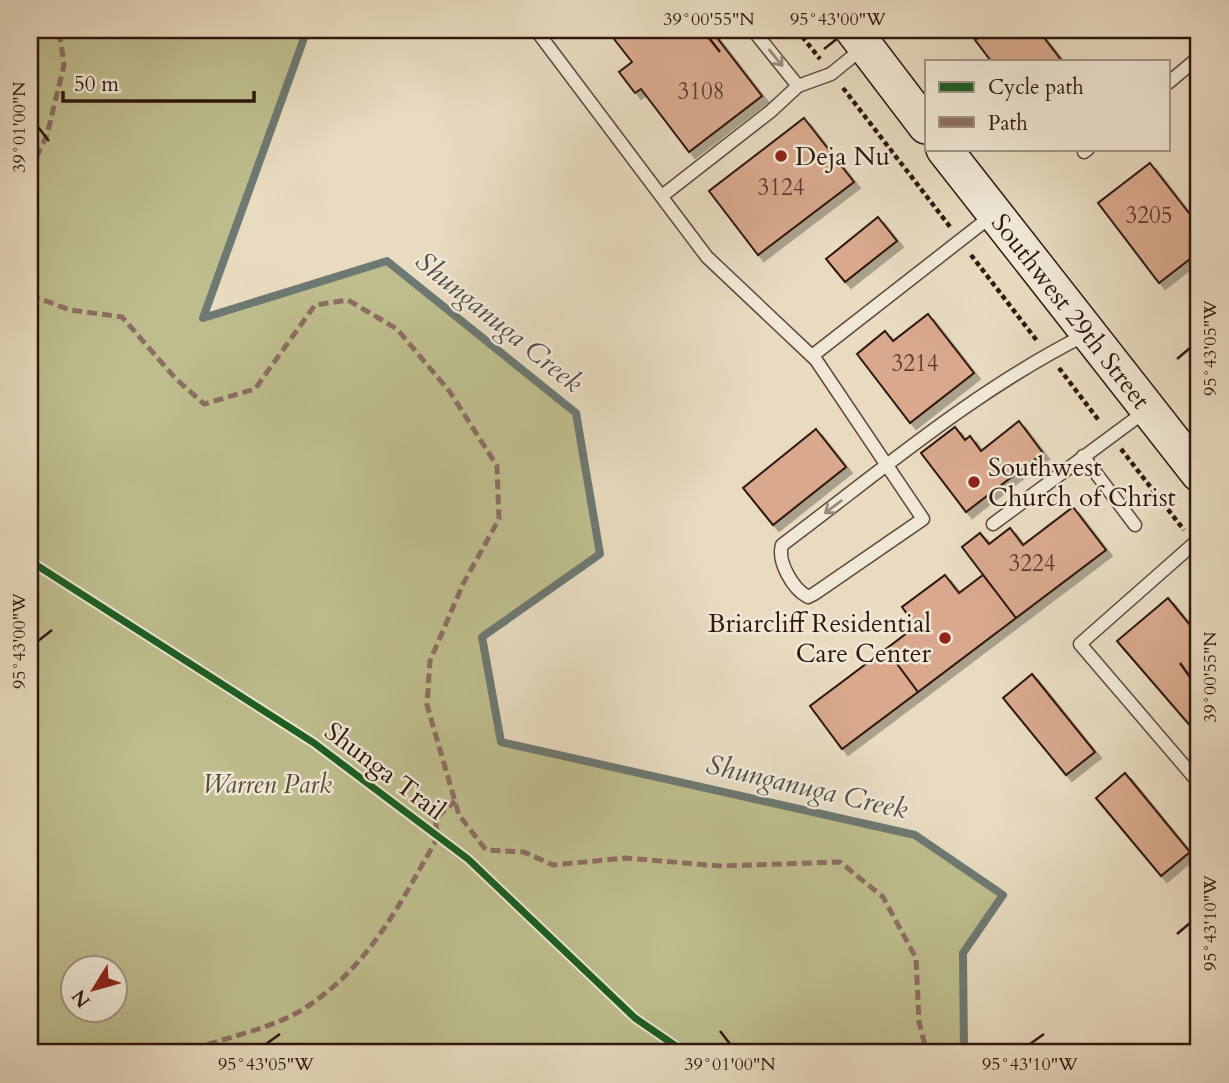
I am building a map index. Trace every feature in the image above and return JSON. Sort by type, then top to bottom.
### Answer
[{"type":"main road","points":[[859,38],[925,124]]},
{"type":"main road","name":"Southwest 29th Street","points":[[945,150],[1199,474]]},
{"type":"lane","points":[[536,30],[707,257],[812,356],[887,466],[923,519],[808,597],[797,590],[781,557],[782,545],[887,466],[994,386],[1047,354],[1088,334]]},
{"type":"lane","points":[[753,30],[798,86]]},
{"type":"lane","points":[[662,196],[771,111],[798,86],[831,74],[859,38]]},
{"type":"lane","points":[[1170,81],[1199,57]]},
{"type":"lane","points":[[812,356],[994,214]]},
{"type":"lane","points":[[993,524],[1147,410]]},
{"type":"lane","points":[[1083,456],[1135,525]]},
{"type":"lane","points":[[1197,541],[1080,644],[1199,783]]},
{"type":"path","points":[[797,30],[1111,436],[1197,541]]},
{"type":"green space","name":"Warren Park","points":[[30,30],[307,30],[204,318],[387,261],[576,413],[600,554],[482,637],[501,742],[915,835],[1003,895],[963,953],[964,1053],[30,1053]]},
{"type":"building","points":[[607,30],[711,30],[762,96],[689,152],[641,89],[635,93],[619,72],[632,62]]},
{"type":"building","points":[[989,30],[1038,30],[1061,60],[990,60],[975,40]]},
{"type":"building","points":[[804,118],[854,182],[758,255],[709,191]]},
{"type":"building","points":[[1150,163],[1199,226],[1199,252],[1159,283],[1098,203]]},
{"type":"building","points":[[878,217],[897,241],[845,282],[826,259]]},
{"type":"building","points":[[928,314],[974,373],[910,423],[857,354],[885,331],[893,341]]},
{"type":"building","name":"Southwest Church of Christ","points":[[1019,421],[1043,453],[966,512],[921,453],[955,427],[965,440],[970,436],[981,451]]},
{"type":"building","points":[[816,429],[846,467],[773,525],[743,488]]},
{"type":"building","points":[[1073,507],[1106,550],[1016,618],[962,547],[980,533],[989,544],[1010,528],[1023,545]]},
{"type":"building","name":"Briarcliff Residential Care Center","points":[[945,575],[959,593],[983,575],[1016,618],[918,692],[886,649],[916,626],[902,607]]},
{"type":"building","points":[[1168,598],[1199,636],[1199,649],[1192,654],[1199,663],[1199,736],[1117,641]]},
{"type":"building","points":[[886,649],[918,692],[842,749],[810,706]]},
{"type":"building","points":[[1032,674],[1095,752],[1066,775],[1003,698]]},
{"type":"building","points":[[1125,773],[1190,852],[1161,876],[1096,798]]},
{"type":"waterway","name":"Shunganuga Creek","points":[[307,30],[203,318],[387,261],[576,413],[600,554],[482,637],[501,742],[915,835],[1003,895],[963,953],[964,1053]]},
{"type":"marked path","points":[[30,171],[47,135],[64,65],[59,30]]},
{"type":"marked path","points":[[30,295],[70,310],[122,317],[176,379],[204,404],[255,389],[315,305],[348,300],[397,329],[450,392],[497,466],[499,519],[463,584],[430,661],[427,705],[459,815],[486,850],[524,852],[553,865],[625,858],[720,866],[840,862],[883,897],[916,958],[919,1022],[927,1053]]},
{"type":"marked path","points":[[179,1053],[278,1022],[305,1008],[328,991],[366,952],[397,909],[438,837],[435,819],[455,801]]},
{"type":"cycle path","name":"Shunga Trail","points":[[30,561],[314,743],[468,859],[635,1018],[686,1053]]},
{"type":"place","name":"Deja Nu","points":[[781,156]]},
{"type":"place","name":"Southwest Church of Christ","points":[[974,482]]},
{"type":"place","name":"Briarcliff Residential Care Center","points":[[945,638]]}]
